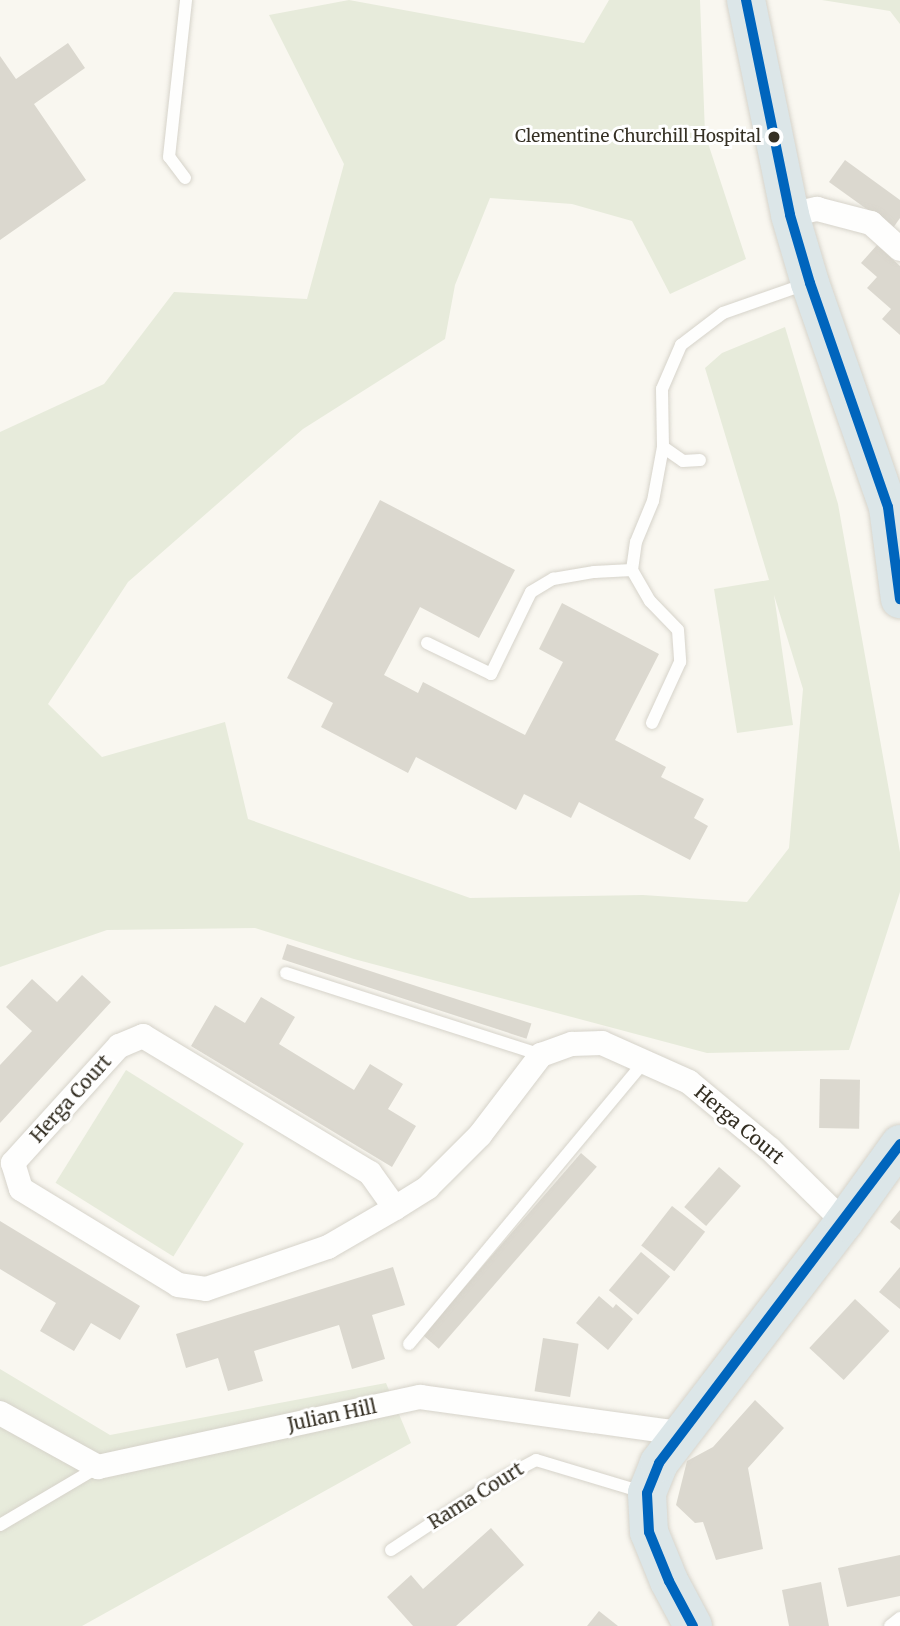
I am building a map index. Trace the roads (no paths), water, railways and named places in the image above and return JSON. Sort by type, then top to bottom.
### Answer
[{"type":"main road","points":[[746,0],[770,132],[790,215],[810,283],[888,507],[900,598]]},
{"type":"main road","points":[[693,1626],[668,1581],[649,1532],[647,1493],[659,1463],[679,1433],[898,1150]]},
{"type":"street","points":[[790,215],[817,209],[871,223],[900,249]]},
{"type":"street","name":"Herga Court","points":[[395,1208],[370,1173],[143,1036],[120,1046],[13,1163],[21,1189],[178,1285],[206,1289],[328,1247],[395,1208],[428,1187],[480,1135],[541,1055],[572,1045],[602,1043],[688,1082],[770,1149],[844,1222]]},
{"type":"street","name":"Julian Hill","points":[[98,1466],[420,1397],[679,1433]]},
{"type":"street","points":[[0,1413],[98,1466]]},
{"type":"lane","points":[[185,178],[169,157],[186,0]]},
{"type":"lane","points":[[652,723],[680,662],[678,630],[650,601],[632,570],[636,542],[653,501],[663,447],[662,389],[681,345],[723,313],[810,283]]},
{"type":"lane","points":[[663,447],[684,461],[700,460]]},
{"type":"lane","points":[[427,643],[491,674],[531,592],[553,579],[594,572],[632,570]]},
{"type":"lane","points":[[286,973],[541,1055]]},
{"type":"lane","points":[[409,1344],[644,1062]]},
{"type":"lane","name":"Rama Court","points":[[391,1550],[491,1484],[536,1460],[647,1493]]},
{"type":"lane","points":[[0,1525],[98,1466]]},
{"type":"lane","points":[[890,1626],[900,1618]]},
{"type":"place","name":"Clementine Churchill Hospital","points":[[774,137]]}]
